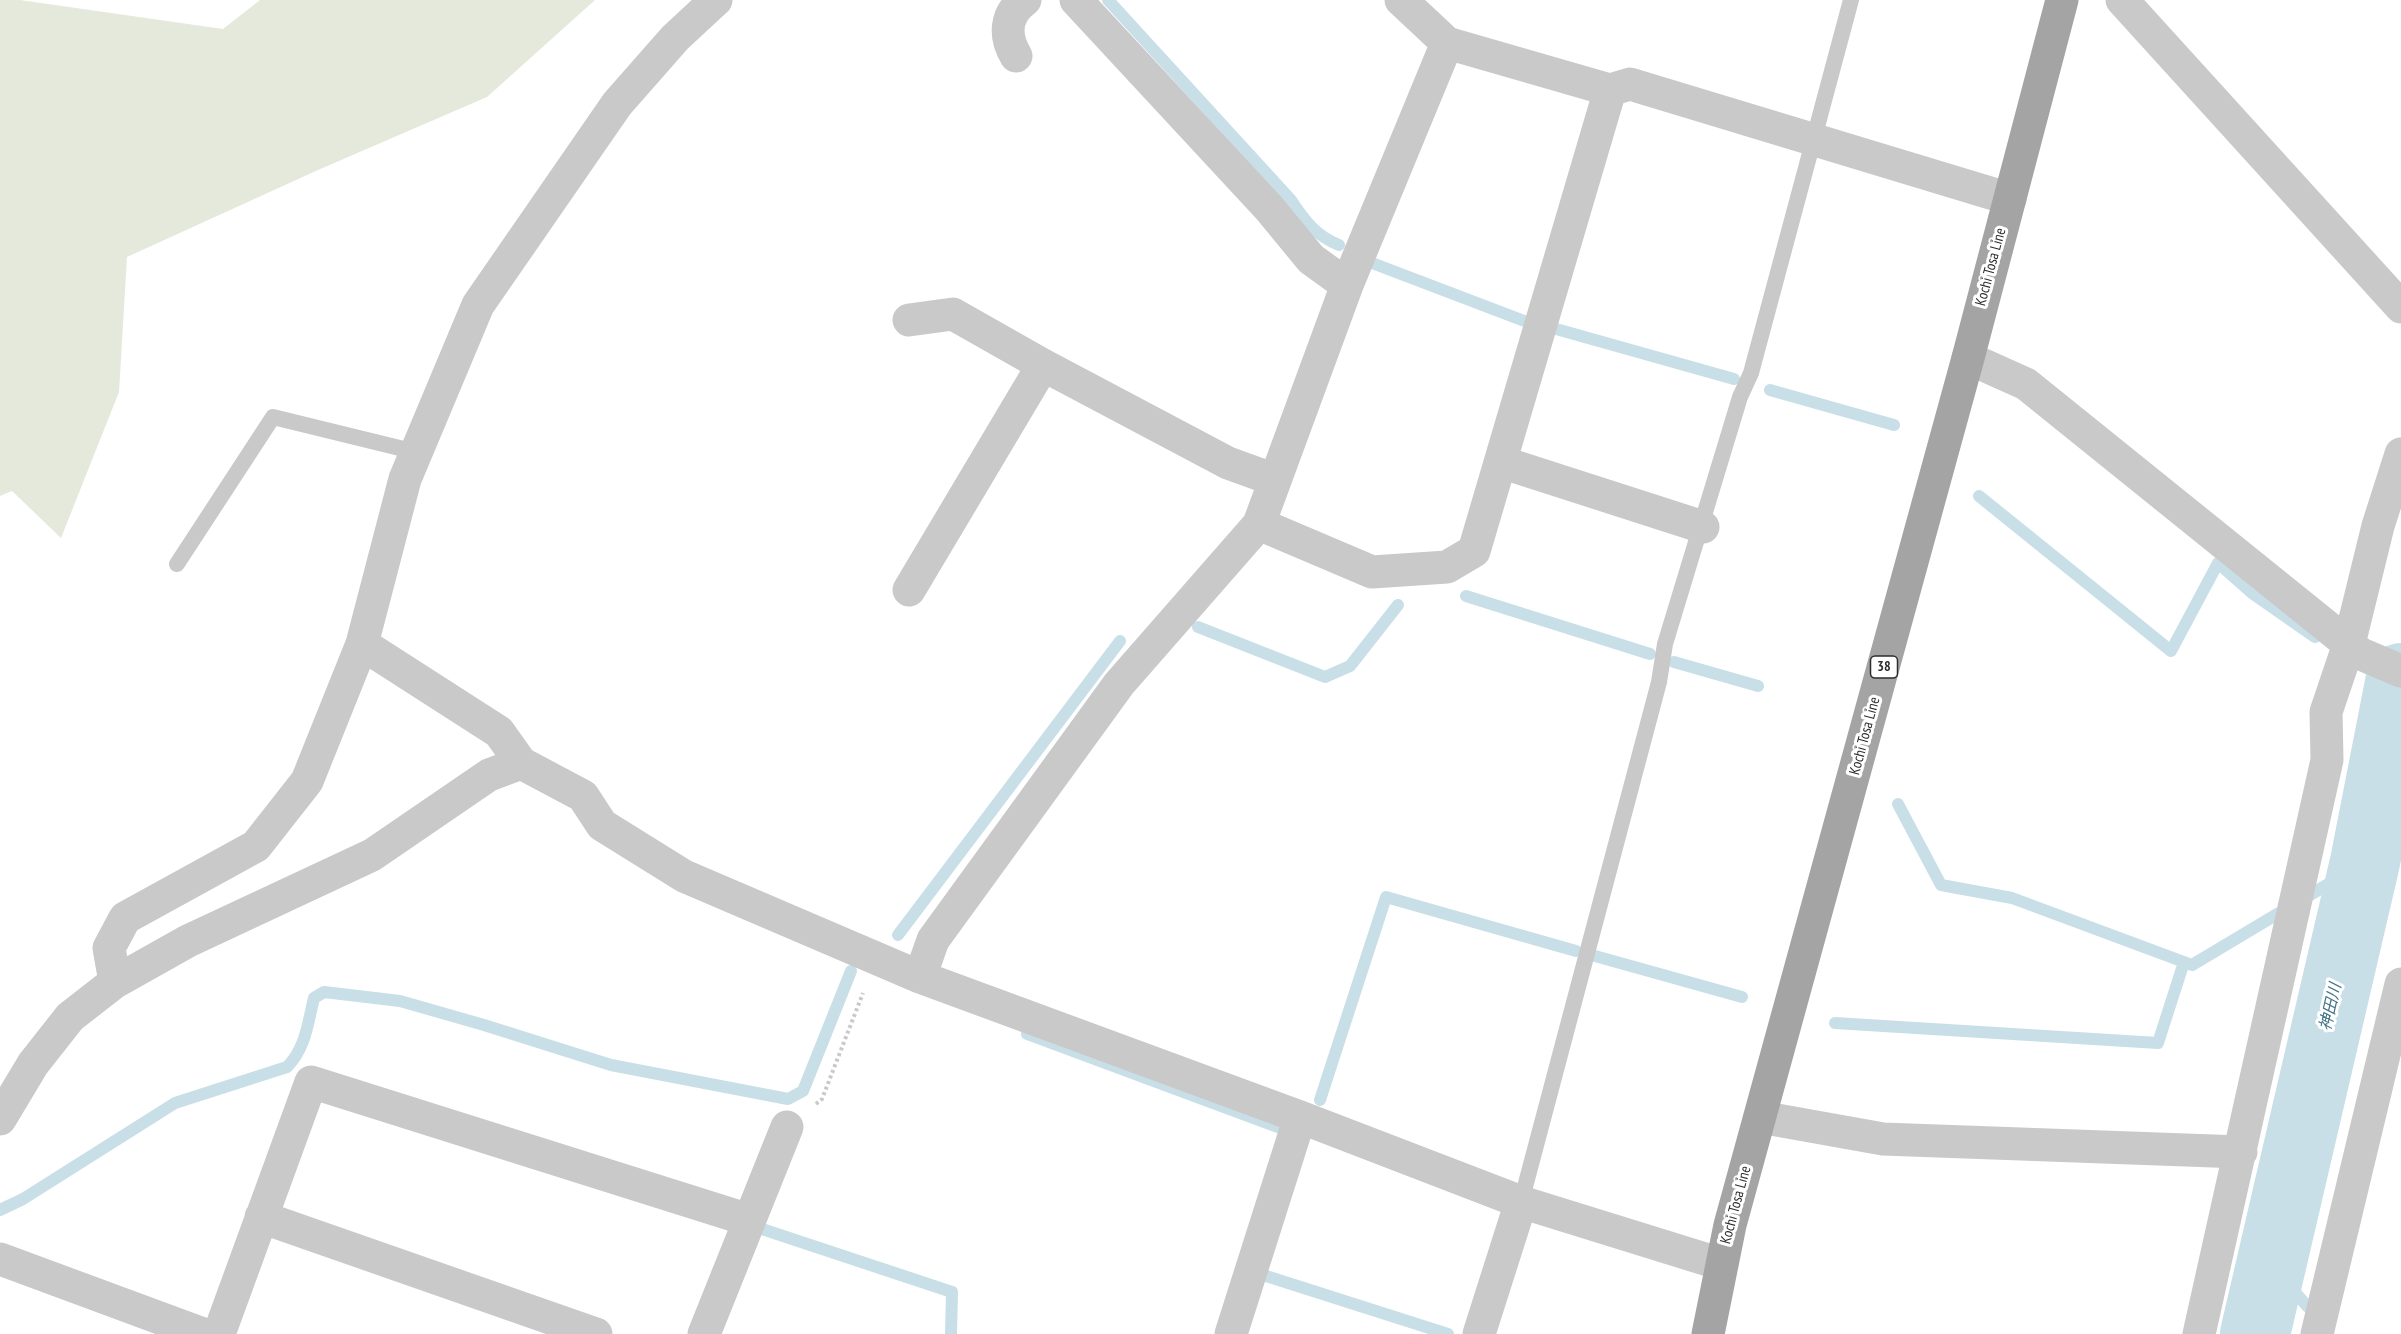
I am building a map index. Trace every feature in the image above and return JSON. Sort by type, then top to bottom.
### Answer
[{"type":"main road","name":"Kochi Tosa Line","points":[[1708,1334],[1721,1264],[1760,1117],[1968,358],[2062,0]]},
{"type":"street","points":[[115,982],[109,948],[125,918],[256,846],[307,781],[362,644],[405,479],[478,305],[617,104],[675,38],[716,0]]},
{"type":"street","points":[[1016,56],[1009,45],[1008,22],[1017,6],[1026,0]]},
{"type":"street","points":[[1076,0],[1269,208],[1311,259],[1347,285]]},
{"type":"street","points":[[1401,0],[1447,43],[1610,90],[1630,84],[2010,200]]},
{"type":"street","points":[[2122,0],[2401,307]]},
{"type":"street","points":[[920,977],[933,940],[1119,684],[1259,524],[1347,285],[1447,43]]},
{"type":"street","points":[[1259,524],[1372,572],[1447,567],[1474,551],[1610,90]]},
{"type":"street","points":[[909,320],[953,314],[1043,365],[1228,463],[1275,480]]},
{"type":"street","points":[[1968,358],[2026,384],[2355,649],[2401,671]]},
{"type":"street","points":[[909,590],[1043,365]]},
{"type":"street","points":[[2199,1334],[2326,760],[2326,712],[2355,649],[2384,505],[2401,454]]},
{"type":"street","points":[[1501,462],[1703,526]]},
{"type":"street","points":[[362,644],[500,732],[521,763],[583,796],[602,825],[684,876],[920,977],[1300,1117],[1521,1202],[1721,1264]]},
{"type":"street","points":[[0,1119],[33,1064],[70,1017],[115,982],[188,941],[372,855],[489,776],[521,763]]},
{"type":"street","points":[[2317,1334],[2401,984]]},
{"type":"street","points":[[219,1334],[311,1082],[749,1220]]},
{"type":"street","points":[[1230,1334],[1300,1117]]},
{"type":"street","points":[[1760,1117],[1883,1139],[2241,1152]]},
{"type":"street","points":[[704,1334],[787,1126]]},
{"type":"street","points":[[1479,1334],[1521,1202]]},
{"type":"street","points":[[261,1217],[596,1334]]},
{"type":"street","points":[[0,1259],[203,1334]]},
{"type":"lane","points":[[1521,1202],[1653,705],[1665,644],[1703,526],[1740,397],[1751,373],[1851,0]]},
{"type":"lane","points":[[177,564],[273,417],[416,453]]},
{"type":"path","points":[[787,1126],[822,1099],[876,959]]},
{"type":"shaded area","points":[[0,0],[20,0],[223,29],[260,0],[595,0],[487,97],[318,170],[127,257],[119,392],[61,538],[12,491],[0,496]]},
{"type":"waterway","points":[[1108,0],[1291,200],[1311,227],[1339,245]]},
{"type":"waterway","points":[[1372,263],[1527,322]]},
{"type":"waterway","points":[[1549,327],[1734,379]]},
{"type":"waterway","points":[[1770,390],[1894,425]]},
{"type":"waterway","points":[[1979,496],[2171,651],[2218,563],[2252,593],[2315,637]]},
{"type":"waterway","points":[[1466,596],[1650,654]]},
{"type":"waterway","points":[[1198,627],[1325,677],[1350,666],[1398,605]]},
{"type":"waterway","points":[[898,935],[1120,641]]},
{"type":"waterway","points":[[1674,662],[1758,686]]},
{"type":"waterway","name":"神田川","points":[[2255,1334],[2365,862],[2401,678]]},
{"type":"waterway","points":[[1898,804],[1941,885],[2012,898],[2192,965],[2279,913]]},
{"type":"waterway","points":[[2305,898],[2365,862]]},
{"type":"waterway","points":[[1320,1100],[1386,897],[1576,951]]},
{"type":"waterway","points":[[1595,956],[1742,997]]},
{"type":"waterway","points":[[1835,1023],[2158,1043],[2184,962]]},
{"type":"waterway","points":[[0,1210],[23,1199],[175,1103],[287,1067],[302,1043],[314,998],[324,992],[400,1001],[611,1065],[788,1099],[803,1091],[851,971]]},
{"type":"waterway","points":[[1027,1034],[1280,1128]]},
{"type":"waterway","points":[[759,1228],[952,1292],[951,1334]]},
{"type":"waterway","points":[[2270,1264],[2308,1307]]},
{"type":"waterway","points":[[1263,1275],[1448,1334]]}]
